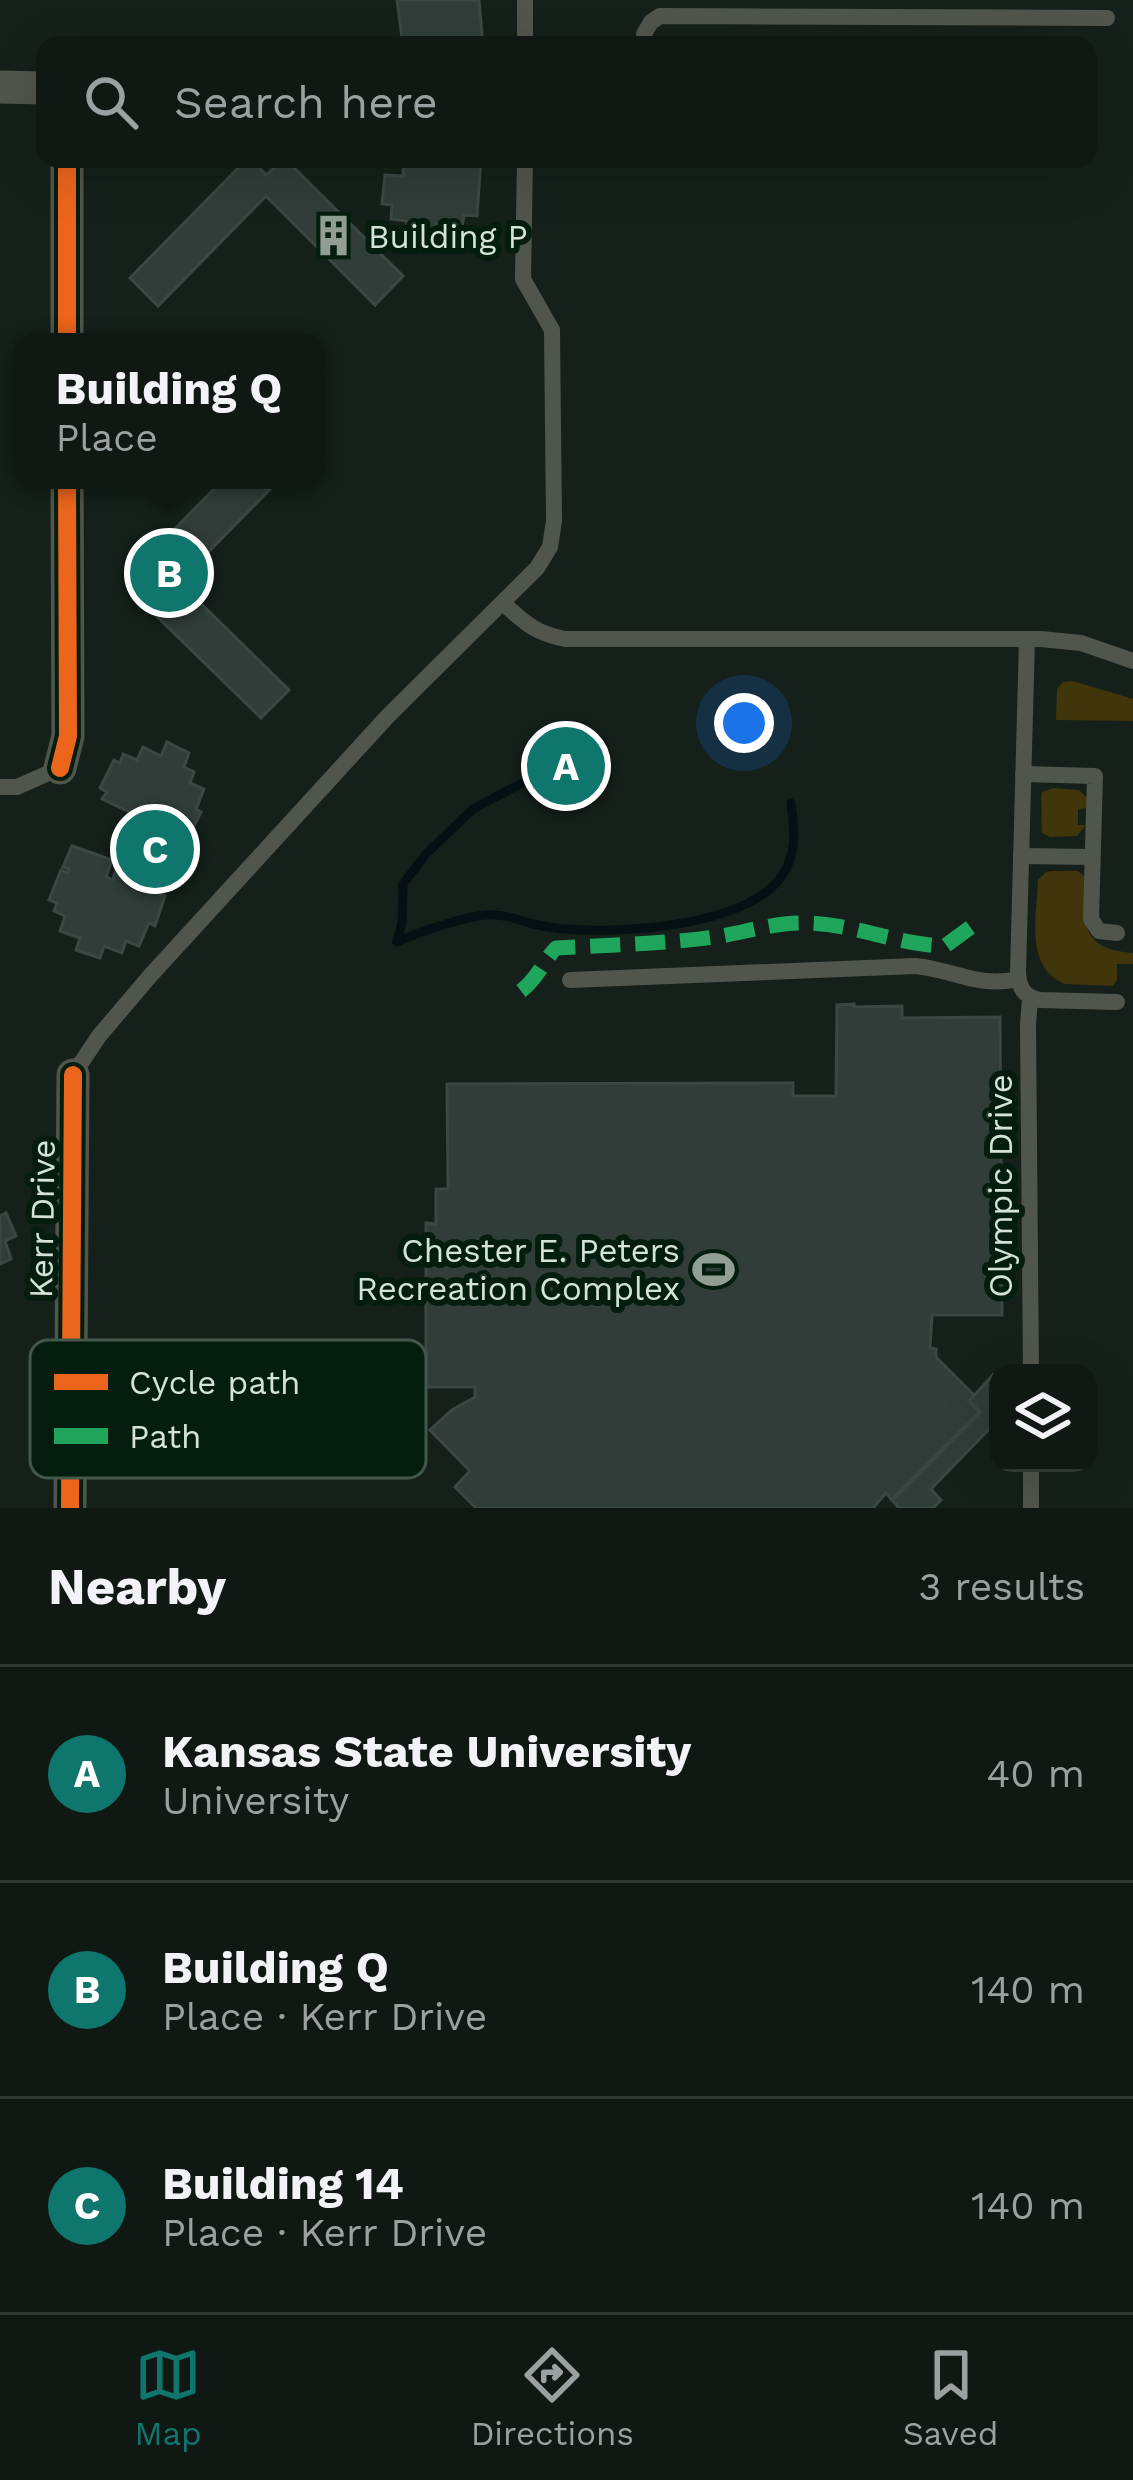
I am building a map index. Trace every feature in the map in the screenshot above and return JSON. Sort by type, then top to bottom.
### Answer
[{"type":"street","points":[[0,87],[36,88]]},
{"type":"street","points":[[67,168],[67,333]]},
{"type":"street","points":[[60,768],[68,736],[67,489]]},
{"type":"street","name":"Kerr Drive","points":[[58,1340],[73,1075]]},
{"type":"street","name":"Kerr Drive","points":[[65,1478],[70,1508]]},
{"type":"lane","points":[[525,0],[525,36]]},
{"type":"lane","points":[[644,34],[660,16],[1107,18]]},
{"type":"lane","points":[[73,1075],[150,976],[387,717],[537,568],[550,547],[554,521],[552,330],[523,279],[525,168]]},
{"type":"lane","points":[[503,603],[543,635],[586,641],[1027,639],[1081,643],[1133,661]]},
{"type":"lane","points":[[1027,639],[1018,979],[1030,998],[1117,1002]]},
{"type":"lane","points":[[0,788],[17,787],[60,768]]},
{"type":"lane","points":[[1023,774],[1095,776],[1091,919],[1099,931],[1117,933]]},
{"type":"lane","points":[[1021,856],[1093,857]]},
{"type":"lane","points":[[571,980],[915,966],[990,984],[1018,979]]},
{"type":"lane","name":"Olympic Drive","points":[[1030,998],[1031,1364]]},
{"type":"lane","points":[[1031,1472],[1031,1508]]},
{"type":"shaded area","points":[[1073,681],[1133,699],[1133,721],[1056,720],[1057,689]]},
{"type":"shaded area","points":[[1079,790],[1087,798],[1087,808],[1078,809],[1078,825],[1086,825],[1077,836],[1042,833],[1042,792]]},
{"type":"shaded area","points":[[1078,871],[1085,877],[1085,919],[1094,939],[1102,946],[1133,953],[1133,964],[1117,964],[1113,986],[1065,984],[1043,966],[1038,953],[1038,880],[1046,872]]},
{"type":"building","points":[[397,0],[479,0],[482,36],[402,36]]},
{"type":"building","name":"Building P","points":[[238,168],[259,168],[266,175],[274,168],[294,168],[403,276],[375,305],[266,196],[158,306],[130,278]]},
{"type":"building","points":[[403,168],[480,168],[477,216],[464,215],[462,227],[437,224],[437,230],[391,219],[392,205],[382,204],[385,175],[403,176]]},
{"type":"building","points":[[214,489],[270,489],[179,582],[289,690],[261,718],[140,600],[158,582],[140,564]]},
{"type":"building","points":[[167,742],[189,753],[184,767],[194,772],[190,783],[204,789],[196,809],[201,812],[187,840],[181,837],[176,848],[182,851],[169,878],[161,875],[156,883],[162,885],[159,894],[165,896],[155,926],[149,923],[139,946],[126,941],[122,953],[104,946],[100,958],[76,950],[80,938],[60,931],[65,916],[54,911],[57,903],[49,900],[61,870],[68,873],[63,867],[72,846],[112,860],[106,877],[113,880],[144,819],[102,799],[107,792],[100,788],[114,760],[120,763],[123,754],[137,760],[143,747],[161,756]]},
{"type":"building","name":"Chester E. Peters Recreation Complex","points":[[837,1005],[902,1006],[902,1018],[1000,1017],[1002,1315],[932,1315],[930,1348],[936,1349],[936,1357],[974,1395],[969,1401],[980,1412],[892,1500],[886,1493],[873,1508],[476,1508],[455,1487],[470,1471],[430,1430],[475,1397],[475,1387],[426,1387],[426,1223],[436,1224],[436,1189],[448,1189],[447,1084],[793,1083],[793,1096],[836,1096]]},
{"type":"building","points":[[6,1213],[16,1236],[5,1241],[11,1259],[0,1264],[0,1216]]},
{"type":"building","points":[[989,1379],[989,1429],[931,1489],[941,1500],[933,1508],[899,1508],[892,1500],[980,1412],[969,1401]]},
{"type":"waterway","points":[[397,942],[403,884],[426,854],[473,809],[560,763],[576,736]]},
{"type":"waterway","points":[[397,942],[485,915],[574,930],[642,928],[715,916],[771,888],[787,867],[794,828],[791,803]]},
{"type":"marked path","points":[[521,991],[556,948],[656,943],[807,923],[945,946],[971,927]]},
{"type":"cycle path","points":[[67,168],[67,333]]},
{"type":"cycle path","points":[[60,768],[68,736],[67,489]]},
{"type":"cycle path","points":[[71,1340],[73,1075]]},
{"type":"cycle path","points":[[70,1478],[70,1508]]},
{"type":"place","name":"Building P","points":[[334,236]]},
{"type":"place","name":"Building Q","points":[[169,573]]},
{"type":"place","name":"Kansas State University","points":[[566,766]]},
{"type":"place","name":"Building 14","points":[[155,849]]},
{"type":"place","name":"Chester E. Peters Recreation Complex","points":[[714,1269]]}]
